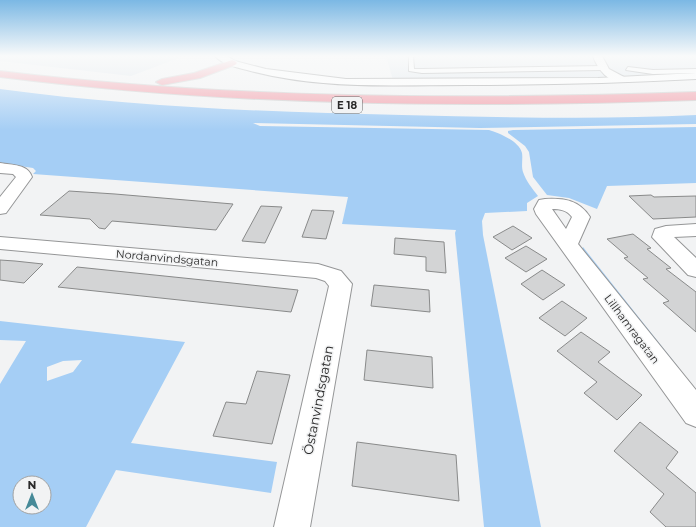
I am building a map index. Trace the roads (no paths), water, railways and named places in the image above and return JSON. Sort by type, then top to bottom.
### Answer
[{"type":"highway","name":"E 18","points":[[5,81],[99,92],[256,103],[480,107],[696,104]]},
{"type":"highway","name":"E 18","points":[[69,81],[187,92],[331,99],[503,101],[619,100],[696,96]]},
{"type":"highway","name":"E 18","points":[[87,81],[146,84],[168,81]]},
{"type":"street","points":[[328,81],[346,82],[584,81]]},
{"type":"street","points":[[0,168],[17,170],[23,173],[23,180],[0,209]]},
{"type":"street","points":[[696,230],[666,232],[662,233],[662,237],[696,270]]},
{"type":"street","name":"Nordanvindsgatan","points":[[0,243],[318,271],[334,276]]},
{"type":"street","name":"Lillhamragatan","points":[[568,245],[691,400]]},
{"type":"street","name":"Östanvindsgatan","points":[[292,527],[340,284],[334,276]]}]
